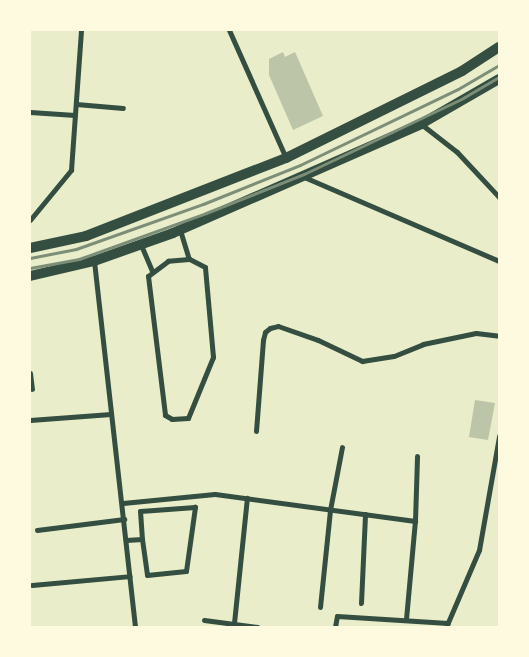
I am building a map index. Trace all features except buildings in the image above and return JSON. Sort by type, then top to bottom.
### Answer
[{"type":"main road","points":[[30,248],[86,236],[286,158],[462,71],[499,47]]},
{"type":"main road","points":[[30,276],[94,261],[180,230],[421,124],[499,80]]},
{"type":"street","points":[[30,220],[71,170],[81,30]]},
{"type":"street","points":[[229,30],[286,158]]},
{"type":"street","points":[[76,104],[123,108]]},
{"type":"street","points":[[30,112],[75,115]]},
{"type":"street","points":[[421,124],[457,152],[499,197]]},
{"type":"street","points":[[302,176],[499,260]]},
{"type":"street","points":[[180,230],[189,260]]},
{"type":"street","points":[[141,244],[152,271]]},
{"type":"street","points":[[168,260],[189,260],[205,267],[213,357],[188,418],[172,419],[165,415],[148,276],[168,260]]},
{"type":"street","points":[[94,261],[135,627]]},
{"type":"street","points":[[256,431],[263,340],[265,332],[270,328],[278,326],[318,340],[352,358],[362,361],[394,356],[422,344],[476,332],[499,336]]},
{"type":"street","points":[[30,373],[32,388]]},
{"type":"street","points":[[30,420],[111,414]]},
{"type":"street","points":[[335,627],[337,616],[406,619],[447,625],[479,550],[499,436]]},
{"type":"street","points":[[320,607],[330,510],[342,447]]},
{"type":"street","points":[[406,619],[415,521],[417,456]]},
{"type":"street","points":[[122,503],[215,494],[415,521]]},
{"type":"street","points":[[234,623],[247,498]]},
{"type":"street","points":[[195,507],[186,571],[147,575],[142,539],[140,511],[195,507]]},
{"type":"street","points":[[361,603],[365,514]]},
{"type":"street","points":[[37,530],[124,519]]},
{"type":"street","points":[[126,540],[142,539]]},
{"type":"street","points":[[32,585],[130,576]]},
{"type":"street","points":[[204,620],[258,627]]},
{"type":"railway","points":[[30,258],[76,249],[203,204],[300,165],[458,89],[499,65]]},
{"type":"railway","points":[[30,268],[79,259],[206,213],[304,174],[463,98],[499,77]]}]
